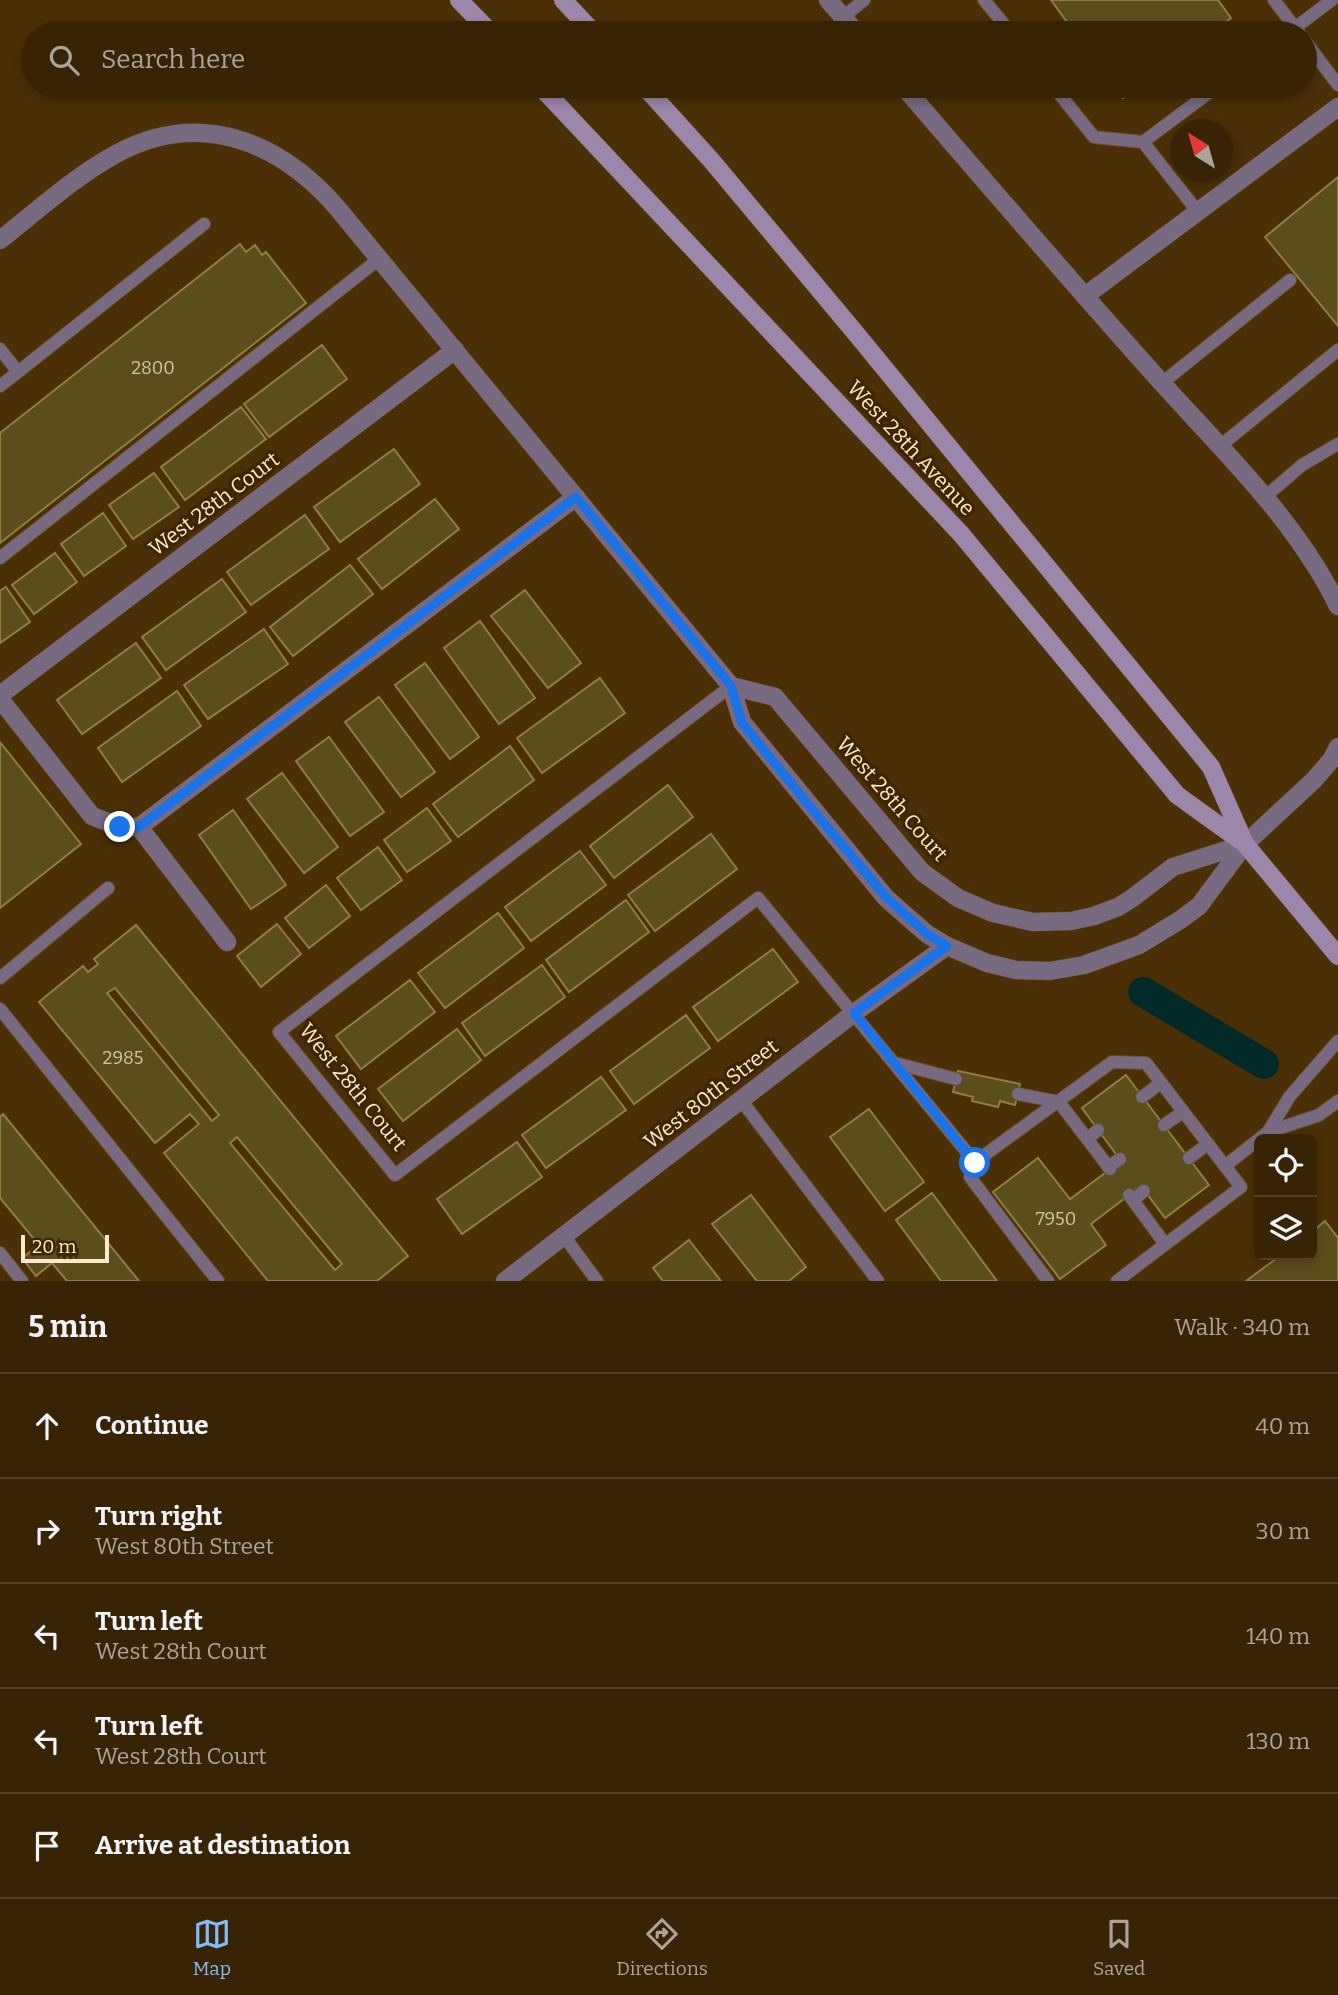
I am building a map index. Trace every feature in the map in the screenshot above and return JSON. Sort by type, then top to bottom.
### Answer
[{"type":"main road","points":[[459,0],[479,21]]},
{"type":"main road","points":[[563,0],[583,21]]},
{"type":"main road","name":"West 28th Avenue","points":[[551,98],[961,534],[1177,795],[1245,844],[1335,947]]},
{"type":"main road","name":"West 28th Avenue","points":[[655,98],[711,160],[858,336],[1212,768],[1245,844]]},
{"type":"street","points":[[828,0],[846,21]]},
{"type":"street","points":[[912,98],[1265,497],[1315,565],[1338,606]]},
{"type":"street","points":[[1085,296],[1338,107]]},
{"type":"street","points":[[0,240],[104,162],[132,147],[180,135],[215,135],[244,141],[274,154],[310,179],[379,258],[731,686],[742,723],[887,898],[927,934],[947,946],[987,963],[1034,971],[1065,969],[1121,953],[1151,939],[1199,906],[1245,844],[1308,786],[1332,759],[1338,747]]},
{"type":"street","name":"West 28th Court","points":[[139,827],[120,827],[92,816],[0,697],[455,350]]},
{"type":"street","points":[[227,942],[139,827],[576,497]]},
{"type":"street","name":"West 28th Court","points":[[731,686],[775,697],[922,872],[958,898],[993,913],[1043,922],[1071,921],[1094,916],[1132,899],[1173,867],[1245,844]]},
{"type":"street","name":"West 80th Street","points":[[505,1281],[854,1013],[947,946]]},
{"type":"lane","points":[[843,17],[864,0]]},
{"type":"lane","points":[[984,0],[1001,21]]},
{"type":"lane","points":[[1274,0],[1287,21]]},
{"type":"lane","points":[[1307,21],[1332,0]]},
{"type":"lane","points":[[1317,57],[1338,85]]},
{"type":"lane","points":[[1063,98],[1094,137],[1143,142],[1203,98]]},
{"type":"lane","points":[[1143,142],[1198,212]]},
{"type":"lane","points":[[0,386],[204,224]]},
{"type":"lane","points":[[0,558],[379,258]]},
{"type":"lane","points":[[1162,383],[1290,280]]},
{"type":"lane","points":[[0,349],[18,372]]},
{"type":"lane","points":[[1220,446],[1338,350]]},
{"type":"lane","points":[[1265,497],[1302,465],[1338,444]]},
{"type":"lane","name":"West 28th Court","points":[[731,686],[279,1032],[395,1175],[758,898],[854,1013]]},
{"type":"lane","points":[[0,978],[108,888]]},
{"type":"lane","points":[[0,1009],[218,1281]]},
{"type":"lane","points":[[854,1013],[975,1163]]},
{"type":"lane","points":[[1268,1132],[1290,1096],[1338,1041]]},
{"type":"lane","points":[[1048,1281],[970,1177],[975,1163],[1112,1062],[1146,1063],[1241,1186],[1117,1281]]},
{"type":"lane","points":[[895,1063],[956,1079]]},
{"type":"lane","points":[[1142,1097],[1161,1083]]},
{"type":"lane","points":[[1018,1094],[1059,1102],[1109,1168],[1120,1159]]},
{"type":"lane","points":[[741,1100],[878,1281]]},
{"type":"lane","points":[[1225,1166],[1268,1132],[1319,1115],[1338,1101]]},
{"type":"lane","points":[[1164,1125],[1183,1112]]},
{"type":"lane","points":[[1087,1139],[1098,1130]]},
{"type":"lane","points":[[1189,1158],[1208,1144]]},
{"type":"lane","points":[[1144,1191],[1131,1198],[1166,1244]]},
{"type":"lane","points":[[564,1236],[597,1281]]},
{"type":"lane","points":[[0,1253],[22,1281]]},
{"type":"building","points":[[1051,0],[1218,0],[1231,18],[1227,21],[1066,21]]},
{"type":"building","points":[[1338,177],[1338,326],[1265,237]]},
{"type":"building","points":[[240,244],[246,252],[255,245],[262,255],[266,252],[306,303],[0,543],[0,433]]},
{"type":"building","points":[[322,345],[347,379],[269,437],[244,404]]},
{"type":"building","points":[[241,407],[266,439],[185,500],[161,467]]},
{"type":"building","points":[[394,449],[420,484],[340,542],[314,507]]},
{"type":"building","points":[[154,473],[179,507],[133,539],[109,505]]},
{"type":"building","points":[[435,499],[459,529],[382,589],[358,559]]},
{"type":"building","points":[[103,513],[126,546],[84,576],[61,544]]},
{"type":"building","points":[[305,515],[329,549],[251,605],[227,572]]},
{"type":"building","points":[[55,553],[77,582],[34,614],[12,585]]},
{"type":"building","points":[[350,565],[373,594],[293,656],[270,627]]},
{"type":"building","points":[[222,579],[246,612],[166,670],[142,637]]},
{"type":"building","points":[[6,587],[30,622],[0,643],[0,591]]},
{"type":"building","points":[[525,590],[581,663],[548,688],[491,616]]},
{"type":"building","points":[[480,621],[535,698],[499,724],[444,648]]},
{"type":"building","points":[[264,629],[288,664],[208,719],[184,685]]},
{"type":"building","points":[[136,643],[161,678],[82,734],[57,700]]},
{"type":"building","points":[[425,663],[479,737],[450,759],[395,685]]},
{"type":"building","points":[[600,678],[625,713],[542,773],[517,738]]},
{"type":"building","points":[[177,691],[201,726],[122,782],[98,748]]},
{"type":"building","points":[[379,697],[435,772],[401,797],[345,722]]},
{"type":"building","points":[[329,737],[384,812],[350,836],[296,761]]},
{"type":"building","points":[[0,742],[81,844],[0,908]]},
{"type":"building","points":[[510,746],[534,780],[458,837],[433,804]]},
{"type":"building","points":[[282,773],[338,847],[304,873],[247,799]]},
{"type":"building","points":[[668,785],[693,817],[614,878],[590,846]]},
{"type":"building","points":[[427,808],[451,841],[407,872],[384,840]]},
{"type":"building","points":[[233,810],[286,885],[251,909],[199,835]]},
{"type":"building","points":[[711,834],[737,869],[655,931],[628,895]]},
{"type":"building","points":[[378,847],[402,880],[361,910],[337,878]]},
{"type":"building","points":[[580,851],[606,885],[531,941],[505,907]]},
{"type":"building","points":[[326,885],[350,916],[309,948],[285,918]]},
{"type":"building","points":[[626,900],[649,932],[569,992],[546,960]]},
{"type":"building","points":[[498,913],[524,948],[445,1008],[418,973]]},
{"type":"building","points":[[277,924],[301,954],[261,987],[237,956]]},
{"type":"building","points":[[136,925],[408,1256],[377,1281],[268,1281],[164,1153],[199,1124],[190,1114],[155,1143],[39,1002],[83,966],[88,972],[98,964],[94,959]],"holes":[[[115,988],[219,1115],[212,1121],[107,993]],[[237,1137],[342,1264],[335,1270],[230,1143]]]},
{"type":"building","points":[[773,949],[798,982],[718,1041],[693,1007]]},
{"type":"building","points":[[542,965],[565,997],[485,1056],[462,1023]]},
{"type":"building","points":[[410,980],[435,1012],[361,1069],[336,1036]]},
{"type":"building","points":[[686,1015],[710,1048],[634,1104],[610,1071]]},
{"type":"building","points":[[457,1029],[481,1060],[403,1121],[378,1089]]},
{"type":"building","points":[[958,1071],[1020,1084],[1015,1105],[1000,1101],[998,1107],[972,1101],[973,1097],[953,1092]]},
{"type":"building","points":[[1126,1075],[1209,1185],[1165,1218],[1141,1186],[1091,1224],[1106,1245],[1060,1279],[993,1192],[1038,1158],[1070,1199],[1121,1161],[1082,1108]]},
{"type":"building","points":[[601,1077],[626,1110],[546,1168],[522,1135]]},
{"type":"building","points":[[869,1109],[924,1182],[885,1211],[830,1137]]},
{"type":"building","points":[[3,1114],[139,1281],[67,1281],[52,1263],[36,1276],[22,1258],[39,1245],[0,1198],[0,1117]]},
{"type":"building","points":[[517,1142],[542,1177],[462,1234],[437,1199]]},
{"type":"building","points":[[932,1193],[997,1281],[941,1281],[896,1220]]},
{"type":"building","points":[[751,1195],[806,1267],[789,1281],[757,1281],[712,1224]]},
{"type":"building","points":[[1325,1221],[1338,1238],[1338,1281],[1246,1281],[1274,1260],[1317,1260],[1317,1228]]},
{"type":"building","points":[[689,1240],[721,1281],[663,1281],[653,1268]]},
{"type":"waterway","points":[[1143,992],[1264,1064]]},
{"type":"route","points":[[120,827],[139,827],[576,497],[731,686],[742,723],[811,808],[887,898],[927,934],[947,946],[854,1013],[975,1163]]}]
